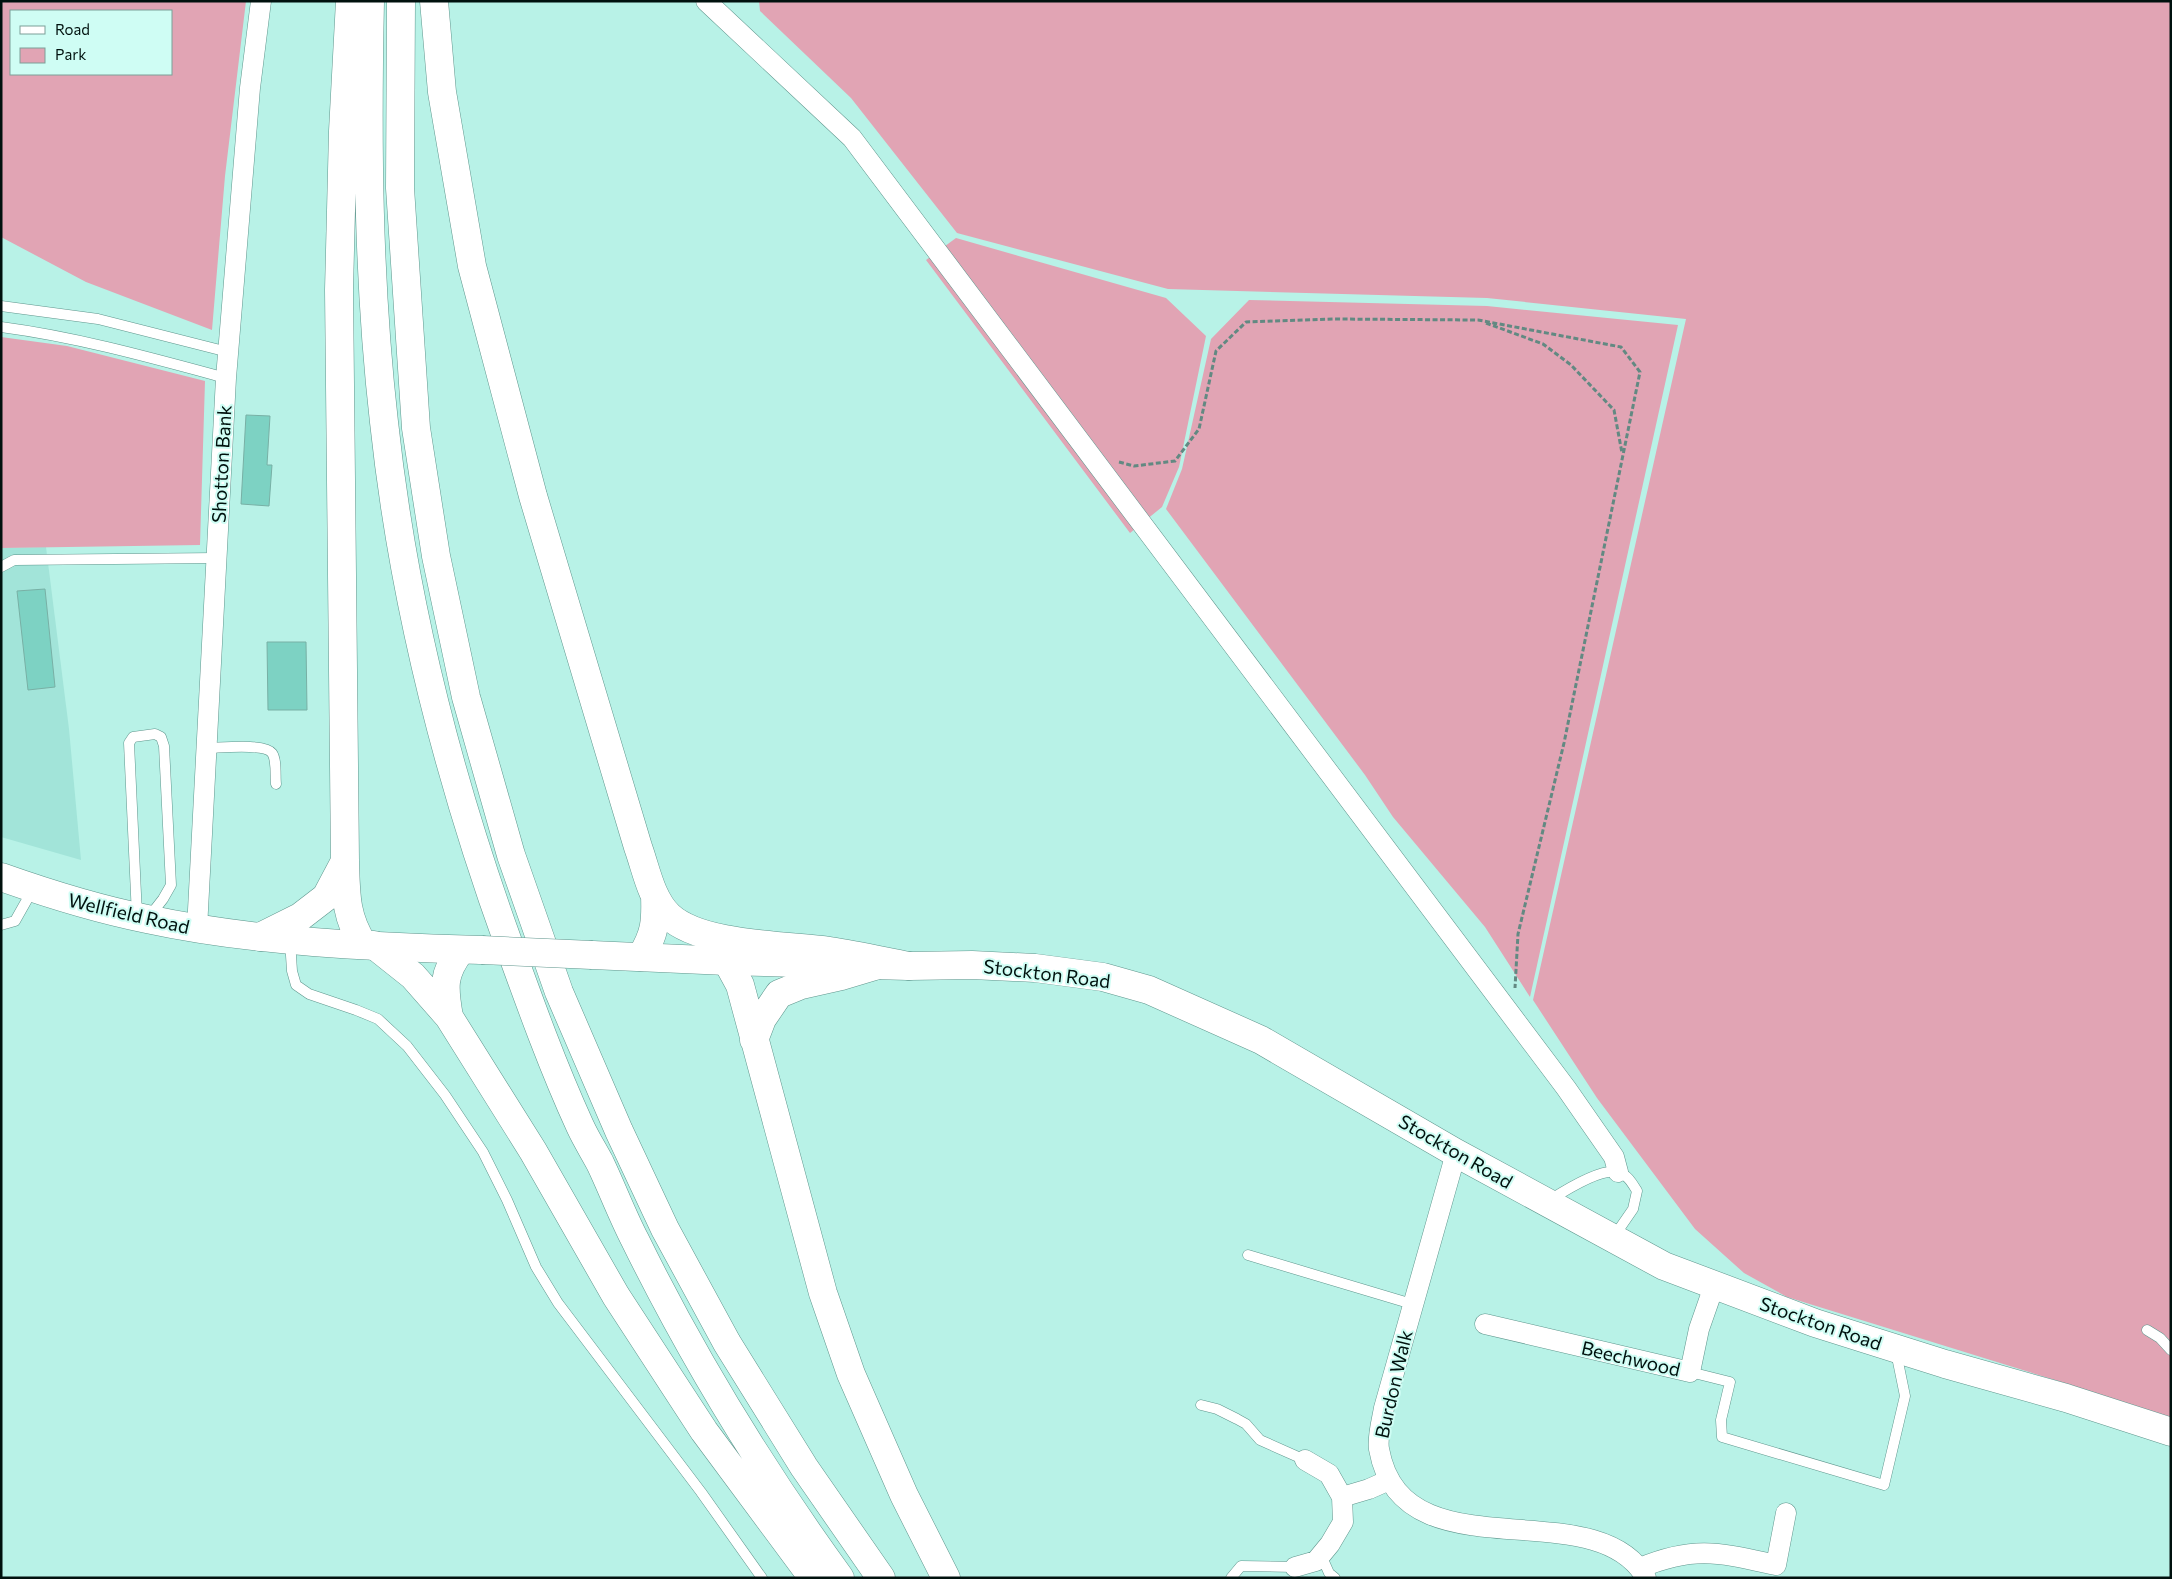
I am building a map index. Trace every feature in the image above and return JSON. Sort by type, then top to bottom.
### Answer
[{"type":"main road","points":[[350,1],[339,290],[345,861],[346,905],[353,929],[368,944],[413,976],[449,1017],[533,1151],[627,1312],[704,1431],[813,1578]]},
{"type":"main road","points":[[370,1],[369,200],[375,324],[384,425],[402,549],[430,682],[457,785],[487,885],[533,1012],[580,1126],[600,1163],[635,1240],[693,1349],[753,1449],[840,1578]]},
{"type":"main road","points":[[401,1],[400,188],[416,428],[436,556],[466,697],[511,855],[560,992],[619,1131],[665,1229],[727,1343],[804,1467],[881,1578]]},
{"type":"main road","points":[[434,1],[444,101],[472,266],[533,496],[638,847],[655,896],[668,915],[684,928],[709,937],[830,951],[909,966]]},
{"type":"main road","points":[[260,937],[300,917],[326,897],[345,861]]},
{"type":"main road","name":"Wellfield Road","points":[[1,878],[142,918],[197,929],[260,937],[471,950]]},
{"type":"main road","points":[[641,957],[651,941],[656,924],[655,896]]},
{"type":"main road","points":[[449,1017],[445,990],[447,972],[471,950]]},
{"type":"main road","name":"Stockton Road","points":[[471,950],[726,961],[909,966],[972,965],[1035,968],[1103,977],[1149,990],[1261,1040],[1456,1153],[1664,1266],[1815,1323],[2066,1398],[2171,1432]]},
{"type":"main road","points":[[726,961],[740,985],[823,1293],[851,1374],[904,1495],[946,1578]]},
{"type":"main road","points":[[754,1040],[762,1019],[779,994],[800,985],[841,976],[881,964]]},
{"type":"street","name":"Shotton Bank","points":[[197,929],[226,378],[250,88],[261,1]]},
{"type":"street","points":[[706,1],[852,138],[1566,1088],[1614,1157],[1618,1172]]},
{"type":"street","name":"Burdon Walk","points":[[1456,1153],[1384,1408],[1379,1448],[1387,1480],[1408,1507],[1441,1526],[1479,1533],[1572,1537],[1615,1549],[1643,1573]]},
{"type":"street","name":"Beechwood","points":[[1485,1324],[1690,1372],[1699,1329],[1714,1286]]},
{"type":"street","points":[[1295,1567],[1316,1561],[1330,1544],[1343,1522],[1342,1497],[1329,1474],[1305,1460]]},
{"type":"street","points":[[1342,1497],[1369,1489],[1387,1480]]},
{"type":"street","points":[[1643,1573],[1676,1556],[1694,1552],[1740,1557],[1775,1571],[1786,1514]]},
{"type":"lane","points":[[1,306],[98,319],[228,352]]},
{"type":"lane","points":[[1,327],[155,358],[226,378]]},
{"type":"lane","points":[[1,567],[14,560],[217,558]]},
{"type":"lane","points":[[155,734],[161,737],[164,746],[171,885],[163,899],[142,918],[129,743],[132,737],[155,734]]},
{"type":"lane","points":[[207,748],[259,747],[268,750],[274,755],[276,784]]},
{"type":"lane","points":[[1,925],[15,921],[33,888]]},
{"type":"lane","points":[[289,939],[292,971],[296,985],[309,994],[378,1019],[407,1046],[445,1095],[482,1152],[508,1200],[536,1267],[558,1304],[701,1492],[762,1578]]},
{"type":"lane","points":[[1546,1202],[1571,1187],[1606,1173],[1618,1172],[1629,1178],[1637,1191],[1633,1210],[1613,1239]]},
{"type":"lane","points":[[1248,1255],[1412,1304]]},
{"type":"lane","points":[[2147,1330],[2160,1338],[2171,1350]]},
{"type":"lane","points":[[1690,1372],[1730,1382],[1721,1420],[1722,1437],[1884,1486],[1905,1396],[1895,1348]]},
{"type":"lane","points":[[1201,1406],[1217,1409],[1237,1419],[1246,1424],[1260,1440],[1305,1460]]},
{"type":"lane","points":[[1321,1555],[1329,1573],[1335,1578]]},
{"type":"lane","points":[[1231,1578],[1241,1566],[1295,1567]]},
{"type":"path","points":[[1089,454],[1134,466],[1175,461],[1199,429],[1216,351],[1246,322],[1334,318],[1478,320],[1621,347],[1640,372],[1564,743],[1518,934],[1514,1018]]},
{"type":"path","points":[[1478,320],[1543,344],[1571,365],[1614,410],[1622,456]]},
{"type":"shaded area","points":[[46,547],[69,729],[81,860],[1,837],[1,548]]},
{"type":"green space","points":[[1,1],[246,1],[225,176],[212,330],[86,282],[1,237]]},
{"type":"green space","points":[[759,1],[2171,1],[2171,1418],[1787,1297],[1744,1273],[1695,1229],[1597,1098],[1533,1000],[1686,319],[1487,298],[1168,289],[957,233],[851,98],[760,11]]},
{"type":"green space","points":[[956,238],[1166,298],[1206,336],[1179,467],[1162,507],[1130,533],[926,260]]},
{"type":"green space","points":[[1249,300],[1487,306],[1678,325],[1530,997],[1485,927],[1393,817],[1365,775],[1166,509],[1182,469],[1211,339]]},
{"type":"green space","points":[[1,337],[67,346],[205,381],[200,545],[1,548]]},
{"type":"building","points":[[246,415],[270,416],[267,465],[272,465],[269,506],[241,504]]},
{"type":"building","points":[[45,589],[55,687],[28,690],[17,591]]},
{"type":"building","points":[[267,642],[306,642],[307,710],[268,710]]}]
